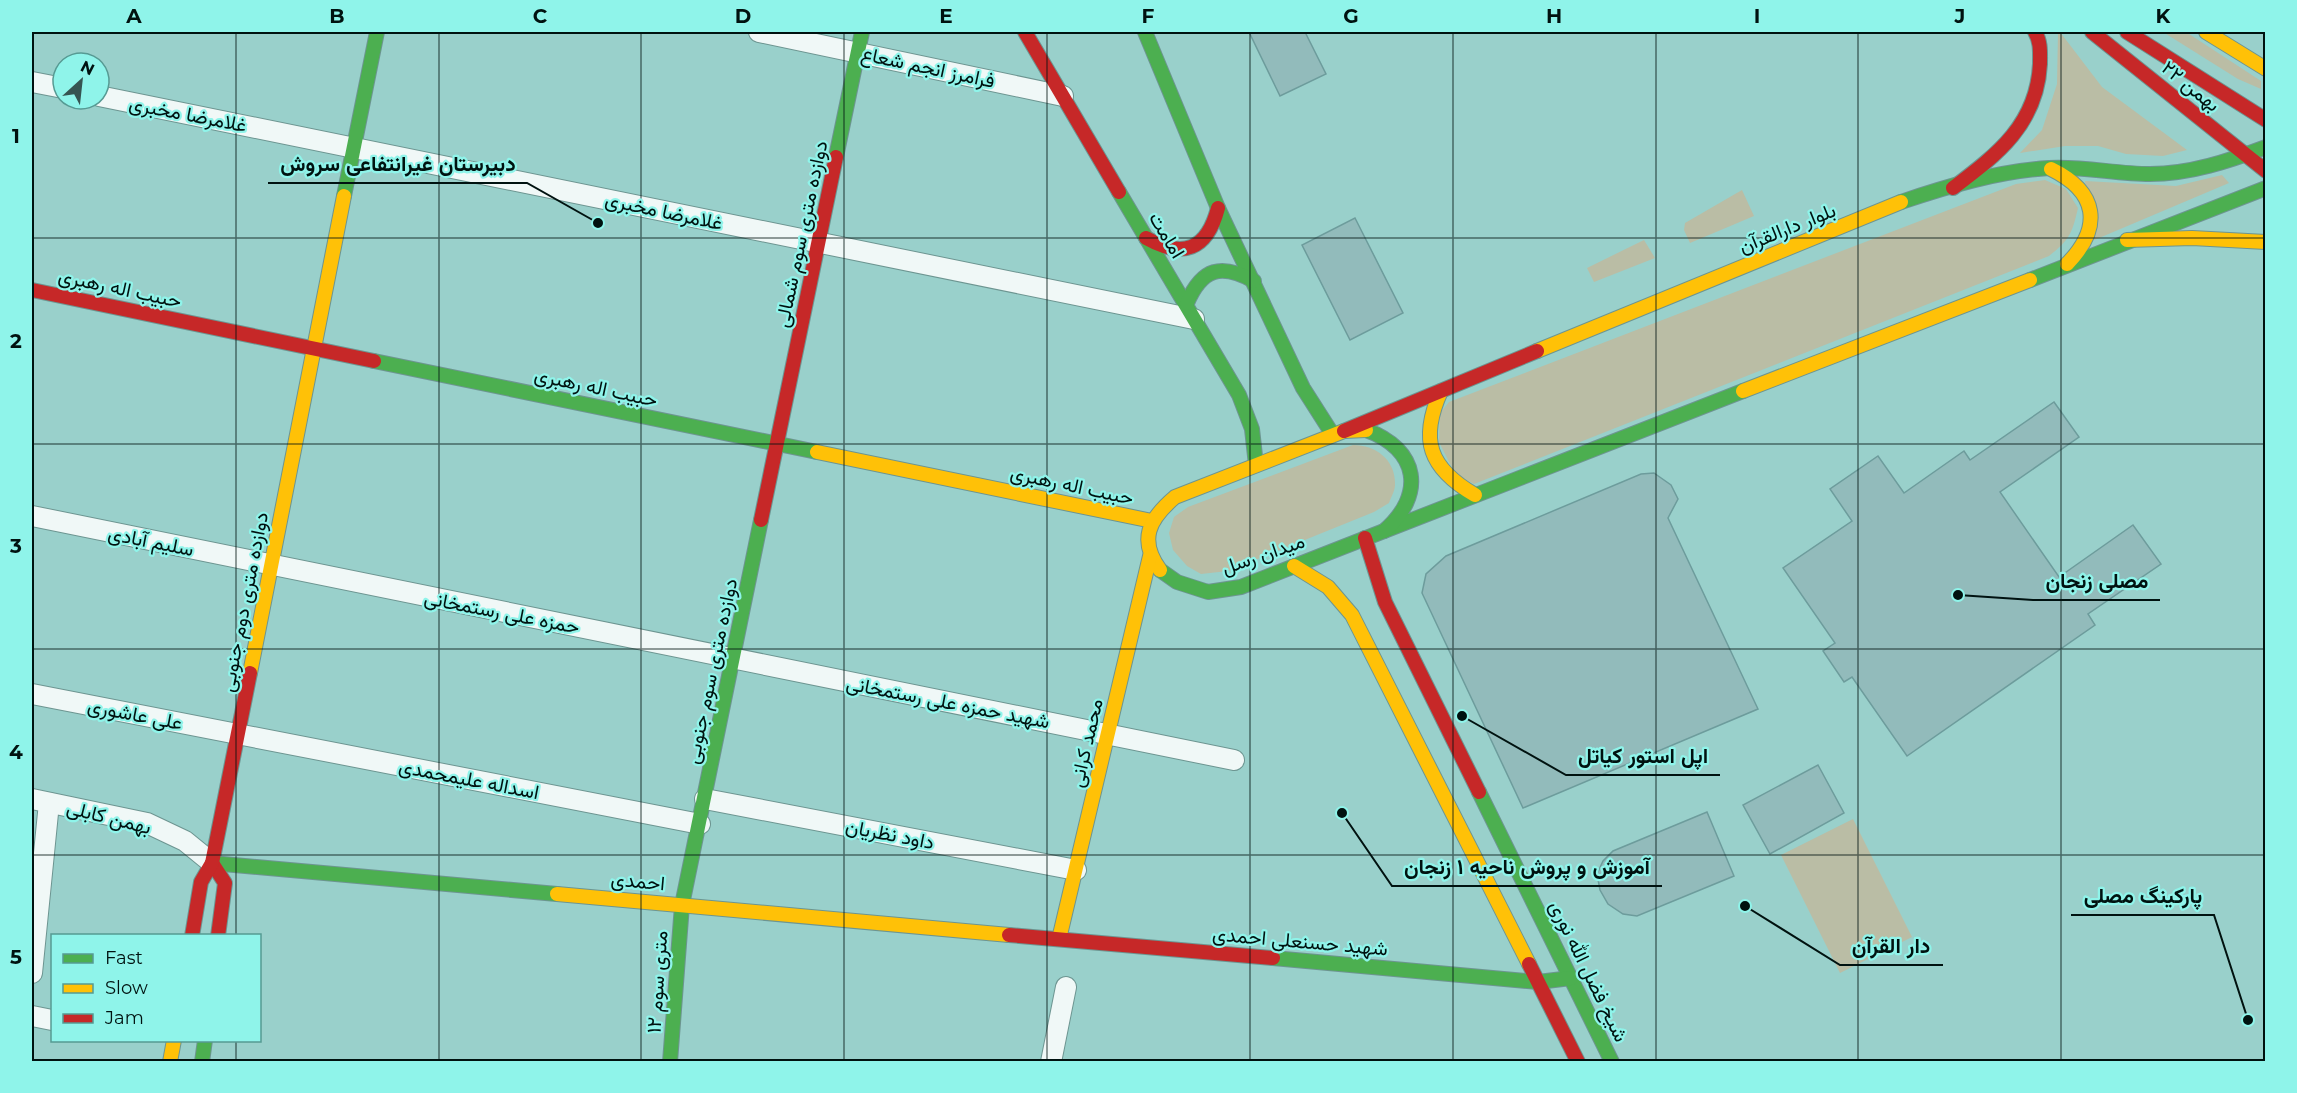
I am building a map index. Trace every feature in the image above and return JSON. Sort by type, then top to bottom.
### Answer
[{"type":"main road","name":"دوازده متری دوم جنوبی","points":[[192,934],[201,882],[212,863],[377,32]]},
{"type":"main road","name":"دوازده متری سوم شمالی","points":[[778,444],[862,32]]},
{"type":"main road","name":"امامت","points":[[1025,32],[1249,415],[1255,434],[1256,465]]},
{"type":"main road","points":[[1145,32],[1218,208],[1303,388],[1338,433]]},
{"type":"main road","points":[[1953,188],[1993,159],[2013,137],[2031,109],[2041,73],[2039,37],[2035,32]]},
{"type":"main road","name":"۲۲ بهمن","points":[[2091,32],[2265,171]]},
{"type":"main road","points":[[2127,32],[2265,120]]},
{"type":"main road","points":[[2206,32],[2263,66]]},
{"type":"main road","name":"بلوار دارالقرآن","points":[[1338,433],[1904,201],[1990,178],[2049,168],[2100,169],[2151,174],[2188,170],[2245,155],[2265,147]]},
{"type":"main road","points":[[2245,155],[2265,158]]},
{"type":"main road","points":[[2049,168],[2066,174],[2080,186],[2089,202],[2092,220],[2089,237],[2080,253],[2066,265]]},
{"type":"main road","points":[[1384,531],[2265,188]]},
{"type":"main road","points":[[1146,238],[1168,249],[1192,247],[1206,238],[1215,224],[1218,208]]},
{"type":"main road","points":[[2127,240],[2192,238],[2265,242]]},
{"type":"main road","points":[[1190,311],[1192,286],[1206,274],[1222,269],[1240,272],[1254,281]]},
{"type":"main road","name":"حبیب اله رهبری","points":[[32,290],[1152,521]]},
{"type":"main road","points":[[1441,391],[1431,410],[1427,431],[1431,452],[1441,471],[1456,486],[1475,495]]},
{"type":"main road","name":"میدان رسل","points":[[1149,556],[1162,572],[1177,582],[1208,592],[1241,587],[1384,531],[1397,520],[1407,506],[1411,489],[1410,472],[1404,456],[1393,442],[1378,433],[1366,430],[1338,433],[1175,497],[1162,507],[1152,521]]},
{"type":"main road","name":"دوازده متری سوم جنوبی","points":[[682,905],[778,444]]},
{"type":"main road","points":[[1149,556],[1148,539],[1152,521]]},
{"type":"main road","name":"شیخ فضل الله نوری","points":[[1365,538],[1385,602],[1612,1062]]},
{"type":"main road","name":"محمد کرانی","points":[[1059,939],[1149,556]]},
{"type":"main road","points":[[1294,566],[1329,586],[1352,615],[1578,1062]]},
{"type":"main road","points":[[212,863],[225,883],[218,934]]},
{"type":"main road","name":"احمدی","points":[[212,863],[1059,939]]},
{"type":"main road","name":"۱۲ متری سوم","points":[[670,1062],[682,905]]},
{"type":"main road","name":"شهید حسنعلی احمدی","points":[[1059,939],[1538,982],[1571,978]]},
{"type":"main road","points":[[170,1062],[172,1042]]},
{"type":"main road","points":[[202,1062],[205,1042]]},
{"type":"street","name":"فرامرز انجم شعاع","points":[[759,32],[1063,96]]},
{"type":"street","points":[[32,82],[51,86]]},
{"type":"street","name":"غلامرضا مخبری","points":[[111,98],[819,243],[1190,311]]},
{"type":"street","name":"سلیم آبادی","points":[[32,516],[271,565]]},
{"type":"street","name":"حمزه علی رستمخانی","points":[[271,565],[734,659]]},
{"type":"street","name":"شهید حمزه علی رستمخانی","points":[[734,659],[1234,760]]},
{"type":"street","name":"علی عاشوری","points":[[32,694],[238,734]]},
{"type":"street","name":"اسداله علیمحمدی","points":[[238,734],[700,824]]},
{"type":"street","name":"داود نظریان","points":[[705,799],[1076,870]]},
{"type":"street","points":[[32,973],[40,801]]},
{"type":"street","name":"بهمن کابلی","points":[[40,801],[147,823],[185,841],[212,863]]},
{"type":"street","points":[[1051,1062],[1066,987]]},
{"type":"street","points":[[32,1016],[51,1020]]},
{"type":"green space","points":[[2058,32],[2102,87],[2187,150],[2163,156],[2126,154],[2098,146],[2065,146],[2020,153],[2042,130],[2057,84]]},
{"type":"green space","points":[[2163,32],[2186,32],[2261,81],[2261,89],[2238,79]]},
{"type":"green space","points":[[2222,175],[2229,183],[2092,241],[2085,181],[2176,186]]},
{"type":"green space","points":[[2045,180],[2066,189],[2078,208],[2069,236],[2049,256],[1474,484],[1455,474],[1439,442],[1440,413],[1449,402],[2016,184]]},
{"type":"green space","points":[[1742,190],[1754,216],[1690,243],[1684,230],[1685,223]]},
{"type":"green space","points":[[1644,240],[1655,258],[1594,282],[1587,268]]},
{"type":"green space","points":[[1353,445],[1377,451],[1392,468],[1395,485],[1393,494],[1389,503],[1374,512],[1228,571],[1201,574],[1187,566],[1173,550],[1169,533],[1174,517],[1188,507]]},
{"type":"green space","points":[[1853,819],[1912,937],[1840,973],[1781,855]]},
{"type":"building","points":[[1249,32],[1305,32],[1326,74],[1280,96]]},
{"type":"building","points":[[1355,218],[1403,313],[1350,340],[1302,245]]},
{"type":"building","points":[[2054,402],[2079,437],[2000,492],[2059,577],[2133,525],[2161,564],[2088,614],[2095,625],[1907,756],[1852,677],[1844,682],[1823,651],[1835,643],[1783,568],[1852,521],[1830,489],[1878,456],[1904,493],[1964,451],[1970,460]]},
{"type":"building","points":[[1654,473],[1671,485],[1678,499],[1668,518],[1758,709],[1523,808],[1422,593],[1426,574],[1446,556],[1641,474]]},
{"type":"building","points":[[1818,765],[1844,813],[1770,854],[1743,805]]},
{"type":"building","points":[[1707,812],[1734,876],[1637,916],[1623,914],[1608,904],[1600,890],[1597,874],[1603,861],[1613,851]]},
{"type":"traffic: fast","points":[[344,196],[377,32]]},
{"type":"traffic: fast","points":[[836,157],[862,32]]},
{"type":"traffic: fast","points":[[1145,32],[1218,208],[1303,388],[1333,435]]},
{"type":"traffic: fast","points":[[1901,202],[1955,185],[2011,172],[2049,168],[2137,174],[2180,172],[2209,166],[2266,147]]},
{"type":"traffic: fast","points":[[2030,280],[2266,188]]},
{"type":"traffic: fast","points":[[1119,192],[1239,395],[1252,429],[1256,465]]},
{"type":"traffic: fast","points":[[1187,303],[1199,282],[1214,272],[1232,272],[1254,281]]},
{"type":"traffic: fast","points":[[374,361],[817,452]]},
{"type":"traffic: fast","points":[[1384,531],[1743,391]]},
{"type":"traffic: fast","points":[[1160,570],[1177,582],[1208,592],[1241,587],[1384,531],[1406,503],[1411,488],[1411,474],[1406,461],[1397,449],[1384,438],[1366,430]]},
{"type":"traffic: fast","points":[[670,1062],[682,905],[761,520]]},
{"type":"traffic: fast","points":[[1479,792],[1612,1062]]},
{"type":"traffic: fast","points":[[212,863],[557,894]]},
{"type":"traffic: fast","points":[[1273,958],[1538,982],[1571,978]]},
{"type":"traffic: fast","points":[[202,1062],[205,1042]]},
{"type":"traffic: slow","points":[[2206,32],[2266,69]]},
{"type":"traffic: slow","points":[[2051,169],[2067,178],[2078,188],[2086,199],[2090,211],[2090,224],[2086,237],[2067,264]]},
{"type":"traffic: slow","points":[[250,673],[344,196]]},
{"type":"traffic: slow","points":[[1537,351],[1901,202]]},
{"type":"traffic: slow","points":[[2127,240],[2192,238],[2266,242]]},
{"type":"traffic: slow","points":[[1743,391],[2030,280]]},
{"type":"traffic: slow","points":[[1441,391],[1431,424],[1432,451],[1447,474],[1475,495]]},
{"type":"traffic: slow","points":[[1160,570],[1149,549],[1150,530],[1159,513],[1175,497],[1344,431],[1366,430]]},
{"type":"traffic: slow","points":[[817,452],[1152,521]]},
{"type":"traffic: slow","points":[[1059,939],[1150,556]]},
{"type":"traffic: slow","points":[[1294,566],[1328,587],[1352,615],[1529,964]]},
{"type":"traffic: slow","points":[[557,894],[1009,935]]},
{"type":"traffic: slow","points":[[170,1062],[174,1042]]},
{"type":"traffic: jam","points":[[1025,32],[1119,192]]},
{"type":"traffic: jam","points":[[1953,188],[2000,150],[2023,121],[2037,85],[2040,64],[2040,51],[2035,32]]},
{"type":"traffic: jam","points":[[2092,32],[2266,171]]},
{"type":"traffic: jam","points":[[2127,32],[2266,120]]},
{"type":"traffic: jam","points":[[761,520],[836,157]]},
{"type":"traffic: jam","points":[[1146,238],[1171,248],[1192,247],[1207,233],[1218,208]]},
{"type":"traffic: jam","points":[[32,290],[374,361]]},
{"type":"traffic: jam","points":[[1344,431],[1537,351]]},
{"type":"traffic: jam","points":[[1365,538],[1385,602],[1479,792]]},
{"type":"traffic: jam","points":[[192,934],[201,882],[212,863],[250,673]]},
{"type":"traffic: jam","points":[[212,863],[225,883],[218,934]]},
{"type":"traffic: jam","points":[[1009,935],[1273,958]]},
{"type":"traffic: jam","points":[[1529,964],[1578,1062]]},
{"type":"place","name":"دبیرستان غیرانتفاعی سروش","points":[[598,223]]},
{"type":"place","name":"مصلی زنجان","points":[[1958,595]]},
{"type":"place","name":"اپل استور کیاتل","points":[[1462,716]]},
{"type":"place","name":"آموزش و پروش ناحیه ۱ زنجان","points":[[1342,813]]},
{"type":"place","name":"دار القرآن","points":[[1745,906]]},
{"type":"place","name":"پارکینگ مصلی","points":[[2248,1020]]}]
